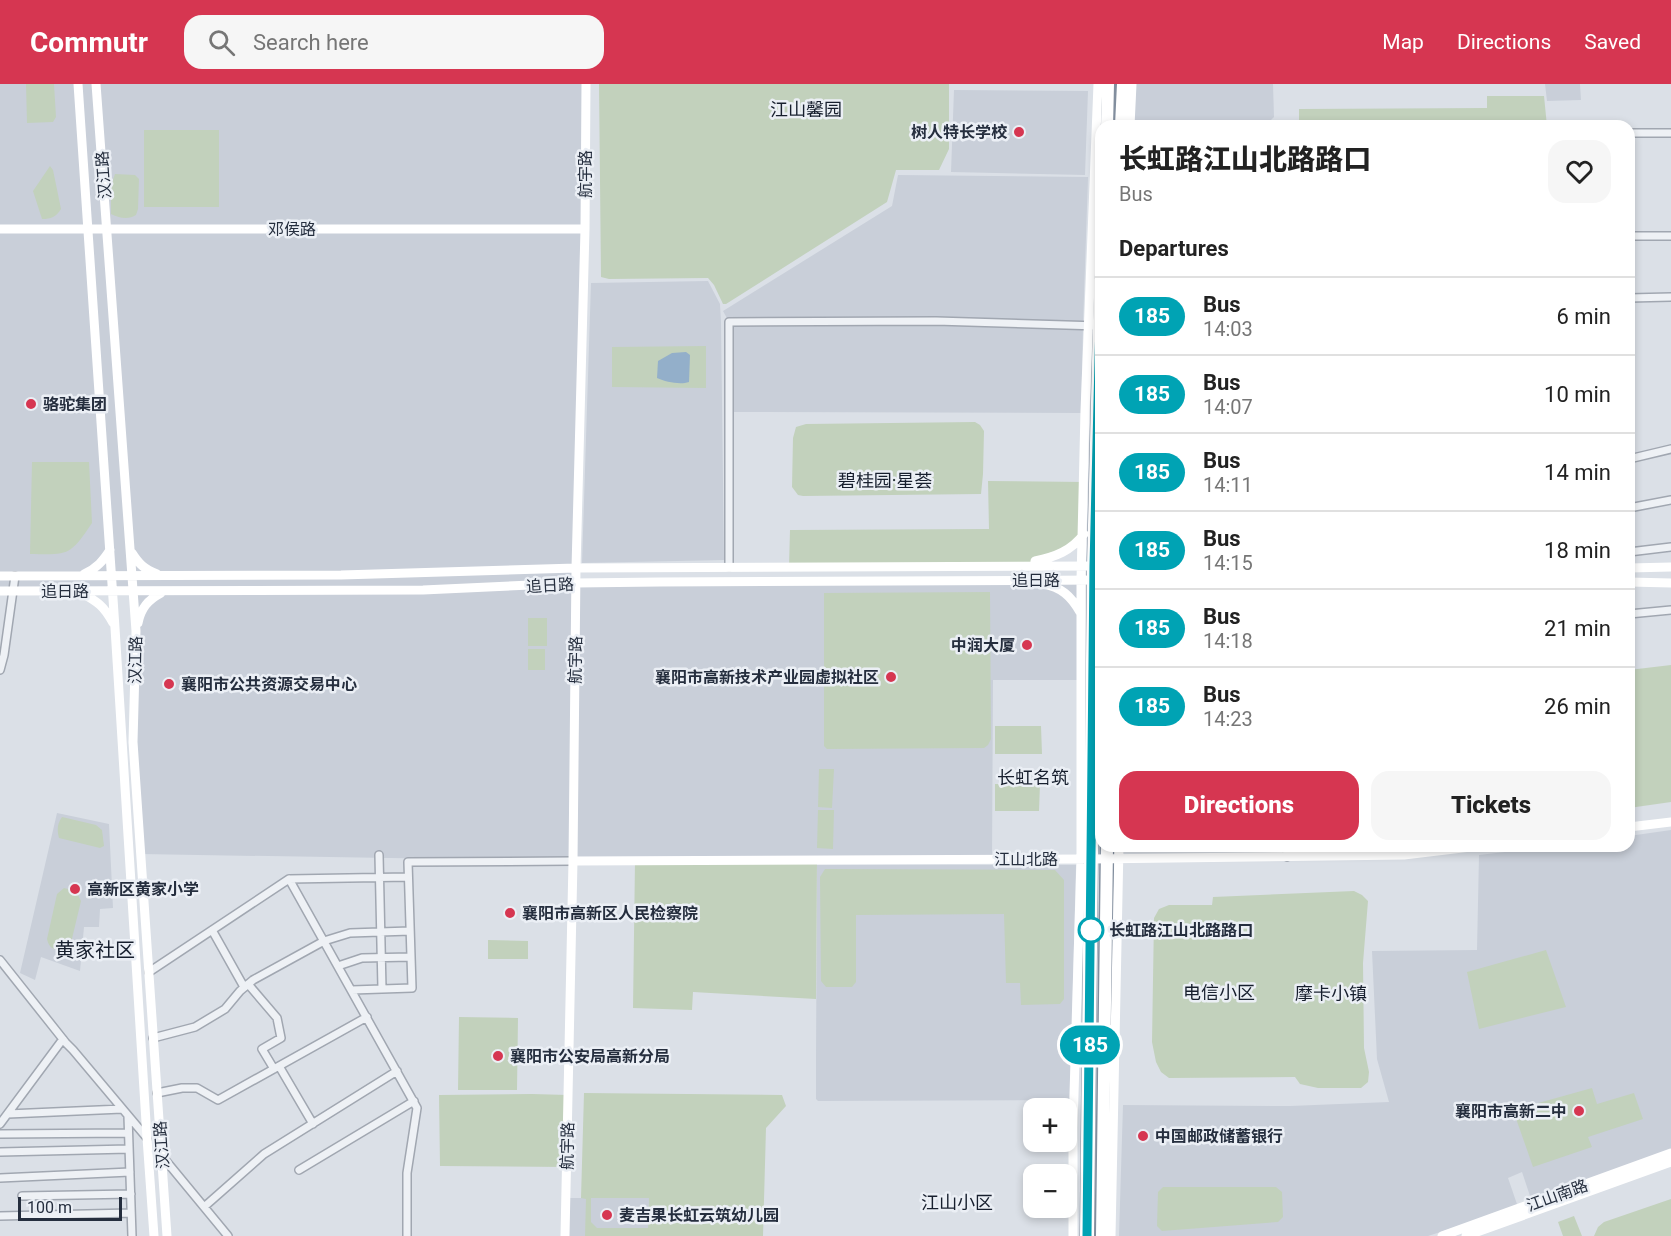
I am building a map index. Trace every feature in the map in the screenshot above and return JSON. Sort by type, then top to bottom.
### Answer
[{"type":"highway","points":[[1107,120],[1108,84]]},
{"type":"highway","points":[[1121,120],[1123,84]]},
{"type":"highway","points":[[1087,1236],[1086,859],[1093,637],[1095,319]]},
{"type":"highway","points":[[1102,1236],[1111,854]]},
{"type":"street","name":"汉江路","points":[[78,84],[116,628],[154,1236]]},
{"type":"street","name":"汉江路","points":[[96,84],[136,631],[133,742],[167,1236]]},
{"type":"street","name":"航宇路","points":[[565,1236],[586,84]]},
{"type":"street","points":[[1097,120],[1098,84]]},
{"type":"street","points":[[1130,120],[1132,84]]},
{"type":"street","points":[[1635,133],[1671,133]]},
{"type":"street","name":"邓侯路","points":[[0,229],[585,229]]},
{"type":"street","points":[[1635,236],[1671,236]]},
{"type":"street","points":[[1092,566],[1082,536],[1094,326],[1095,266]]},
{"type":"street","points":[[1635,298],[1671,297]]},
{"type":"street","points":[[729,567],[729,322],[936,321],[1094,326]]},
{"type":"street","points":[[1635,458],[1671,450]]},
{"type":"street","points":[[1016,566],[1054,557],[1071,548],[1088,528],[1095,498]]},
{"type":"street","points":[[1635,507],[1671,500]]},
{"type":"street","points":[[1635,551],[1671,547]]},
{"type":"street","points":[[130,549],[146,570],[162,576]]},
{"type":"street","points":[[78,576],[94,569],[110,550]]},
{"type":"street","name":"追日路","points":[[0,576],[341,574],[576,568],[1092,566]]},
{"type":"street","points":[[1635,568],[1671,567]]},
{"type":"street","points":[[0,670],[15,576]]},
{"type":"street","points":[[1020,580],[1051,585],[1066,593],[1081,614],[1093,637]]},
{"type":"street","points":[[1073,1236],[1073,1128],[1086,859],[1081,614],[1092,580]]},
{"type":"street","name":"追日路","points":[[0,591],[423,590],[576,583],[1092,580]]},
{"type":"street","points":[[1635,582],[1671,583]]},
{"type":"street","points":[[78,591],[105,609],[116,628]]},
{"type":"street","points":[[136,631],[140,613],[147,603],[165,591]]},
{"type":"street","points":[[1635,613],[1671,610]]},
{"type":"street","points":[[1635,827],[1671,822]]},
{"type":"street","points":[[1287,852],[1287,857]]},
{"type":"street","name":"江山北路","points":[[573,861],[1086,859],[1111,854],[1287,857],[1355,852]]},
{"type":"street","name":"江山北路","points":[[1378,852],[1404,855],[1429,852]]},
{"type":"street","points":[[1111,854],[1111,1236]]},
{"type":"street","points":[[379,855],[382,989]]},
{"type":"street","points":[[352,990],[412,988],[408,862],[573,861]]},
{"type":"street","points":[[148,972],[289,879],[408,877]]},
{"type":"street","points":[[289,879],[417,1108],[407,1173],[406,1236]]},
{"type":"street","points":[[212,930],[246,986],[277,1018],[281,1038],[262,1049],[277,1067],[313,1124]]},
{"type":"street","points":[[153,1038],[195,1027],[225,1009],[253,980],[324,942],[350,933],[410,931]]},
{"type":"street","points":[[338,966],[362,958],[411,957]]},
{"type":"street","points":[[0,960],[147,1138]]},
{"type":"street","points":[[157,1093],[182,1088],[197,1088],[218,1100],[367,1017]]},
{"type":"street","points":[[0,1124],[63,1039]]},
{"type":"street","points":[[204,1207],[264,1154],[397,1071]]},
{"type":"street","points":[[299,1170],[414,1101]]},
{"type":"street","points":[[8,1114],[122,1109]]},
{"type":"street","points":[[128,1115],[132,1236]]},
{"type":"street","points":[[0,1134],[128,1133]]},
{"type":"street","points":[[0,1152],[129,1149]]},
{"type":"street","name":"江山南路","points":[[1442,1236],[1671,1154]]},
{"type":"street","points":[[162,1156],[228,1236]]},
{"type":"street","name":"江山南路","points":[[1466,1236],[1671,1162]]},
{"type":"street","points":[[0,1178],[130,1172]]},
{"type":"street","points":[[22,1196],[130,1194]]},
{"type":"street","points":[[0,1216],[131,1213]]},
{"type":"shaded area","points":[[0,84],[586,84],[576,583],[1081,580],[1081,680],[993,680],[992,860],[573,861],[140,854],[133,591],[0,591]]},
{"type":"shaded area","points":[[1136,84],[1273,84],[1274,117],[1271,120],[1134,120]]},
{"type":"shaded area","points":[[1545,84],[1580,84],[1581,100],[1547,101]]},
{"type":"shaded area","name":"树人特长学校","points":[[954,90],[1088,91],[1085,175],[951,172]]},
{"type":"shaded area","points":[[898,175],[1088,177],[1081,413],[729,412],[729,322],[723,311],[892,206]]},
{"type":"shaded area","points":[[708,281],[720,304],[724,560],[582,563],[591,283]]},
{"type":"shaded area","name":"高新区黄家小学","points":[[57,813],[109,824],[113,908],[100,909],[99,927],[84,927],[80,971],[41,957],[35,980],[20,973]]},
{"type":"shaded area","points":[[1671,830],[1671,1151],[1532,1202],[1522,1172],[1508,1178],[1518,1207],[1428,1236],[1119,1236],[1123,1105],[1290,1106],[1389,1102],[1377,1059],[1372,951],[1477,950],[1479,855],[1505,852],[1635,852],[1635,835]]},
{"type":"shaded area","points":[[817,865],[1076,865],[1070,1098],[818,1101],[816,1099]]},
{"type":"shaded area","name":"麦吉果长虹云筑幼儿园","points":[[566,1198],[649,1198],[648,1236],[565,1236]]},
{"type":"green space","points":[[26,84],[54,84],[56,117],[53,122],[27,123]]},
{"type":"green space","points":[[599,84],[949,84],[949,149],[939,170],[896,170],[887,202],[723,304],[708,278],[609,279],[601,277]]},
{"type":"green space","points":[[1487,96],[1544,96],[1546,120],[1299,120],[1299,109],[1487,108]]},
{"type":"green space","points":[[144,130],[219,130],[219,207],[144,207]]},
{"type":"green space","points":[[50,166],[53,170],[61,209],[53,217],[42,219],[33,191]]},
{"type":"green space","points":[[115,174],[135,175],[139,179],[138,209],[133,217],[124,218],[111,214],[111,185]]},
{"type":"green space","points":[[706,346],[706,388],[612,387],[612,347]]},
{"type":"green space","points":[[975,422],[984,431],[981,494],[803,496],[798,495],[792,487],[793,438],[796,427],[806,424]]},
{"type":"green space","points":[[32,462],[89,462],[92,523],[73,548],[67,551],[53,554],[30,554]]},
{"type":"green space","points":[[988,481],[1084,482],[1082,536],[1054,557],[1016,566],[789,567],[790,530],[989,529]]},
{"type":"green space","points":[[990,592],[991,739],[988,745],[984,748],[827,749],[824,746],[824,593]]},
{"type":"green space","points":[[528,618],[547,618],[547,646],[528,646]]},
{"type":"green space","points":[[528,649],[545,649],[545,670],[528,670]]},
{"type":"green space","points":[[1671,665],[1671,802],[1635,807],[1635,669]]},
{"type":"green space","points":[[995,726],[1041,726],[1042,754],[995,754]]},
{"type":"green space","points":[[819,769],[834,769],[832,808],[818,807]]},
{"type":"green space","points":[[995,784],[1040,784],[1039,811],[995,811]]},
{"type":"green space","points":[[818,810],[834,810],[833,849],[817,848]]},
{"type":"green space","points":[[62,817],[96,825],[102,830],[104,846],[100,848],[59,838],[58,827]]},
{"type":"green space","points":[[817,860],[816,999],[693,992],[692,1010],[633,1008],[635,861]]},
{"type":"green space","points":[[825,869],[1055,870],[1064,880],[1064,999],[1060,1004],[1021,1005],[1020,983],[1006,983],[1004,914],[856,915],[856,982],[852,987],[826,987],[821,981],[820,877]]},
{"type":"green space","points":[[64,888],[76,891],[81,901],[70,947],[62,951],[51,947],[47,939],[57,894]]},
{"type":"green space","points":[[1354,891],[1368,901],[1363,963],[1364,1048],[1369,1072],[1368,1082],[1361,1088],[1318,1088],[1300,1084],[1295,1077],[1169,1078],[1161,1072],[1156,1062],[1152,1042],[1154,918],[1159,909],[1169,905],[1212,905],[1213,897]]},
{"type":"green space","points":[[488,940],[528,941],[528,959],[488,959]]},
{"type":"green space","points":[[1546,950],[1566,1007],[1479,1029],[1467,972]]},
{"type":"green space","points":[[459,1017],[518,1018],[517,1090],[458,1090]]},
{"type":"green space","points":[[1592,1088],[1597,1104],[1634,1093],[1643,1119],[1588,1137],[1592,1147],[1533,1167],[1513,1110]]},
{"type":"green space","points":[[584,1093],[782,1095],[786,1106],[766,1128],[763,1236],[585,1236],[586,1199],[581,1198]],"holes":[[[591,1198],[649,1198],[648,1228],[597,1228],[591,1222]]]},
{"type":"green space","points":[[439,1095],[568,1095],[567,1167],[440,1166]]},
{"type":"green space","points":[[1163,1187],[1276,1187],[1282,1192],[1283,1217],[1278,1222],[1162,1231],[1157,1226],[1158,1192]]},
{"type":"green space","points":[[1671,1199],[1671,1236],[1594,1236],[1598,1227],[1604,1222]]},
{"type":"green space","points":[[1574,1216],[1582,1236],[1563,1236],[1558,1222]]},
{"type":"water","points":[[686,352],[690,355],[689,382],[673,383],[657,378],[658,361],[672,353]]},
{"type":"bus line","name":"185","points":[[1087,1236],[1095,518]]},
{"type":"place","name":"树人特长学校","points":[[1019,132]]},
{"type":"place","name":"骆驼集团","points":[[31,404]]},
{"type":"place","name":"中润大厦","points":[[1027,645]]},
{"type":"place","name":"襄阳市高新技术产业园虚拟社区","points":[[891,677]]},
{"type":"place","name":"襄阳市公共资源交易中心","points":[[169,684]]},
{"type":"place","name":"高新区黄家小学","points":[[75,889]]},
{"type":"place","name":"襄阳市高新区人民检察院","points":[[510,913]]},
{"type":"place","name":"长虹路江山北路路口","points":[[1091,930]]},
{"type":"place","name":"襄阳市公安局高新分局","points":[[498,1056]]},
{"type":"place","name":"襄阳市高新二中","points":[[1579,1111]]},
{"type":"place","name":"中国邮政储蓄银行","points":[[1143,1136]]},
{"type":"place","name":"麦吉果长虹云筑幼儿园","points":[[607,1215]]},
{"type":"district","name":"江山馨园","points":[[806,110]]},
{"type":"district","name":"碧桂园·星荟","points":[[885,481]]},
{"type":"district","name":"长虹名筑","points":[[1033,778]]},
{"type":"district","name":"黄家社区","points":[[95,950]]},
{"type":"district","name":"电信小区","points":[[1219,993]]},
{"type":"district","name":"摩卡小镇","points":[[1331,994]]},
{"type":"district","name":"江山小区","points":[[957,1203]]}]
